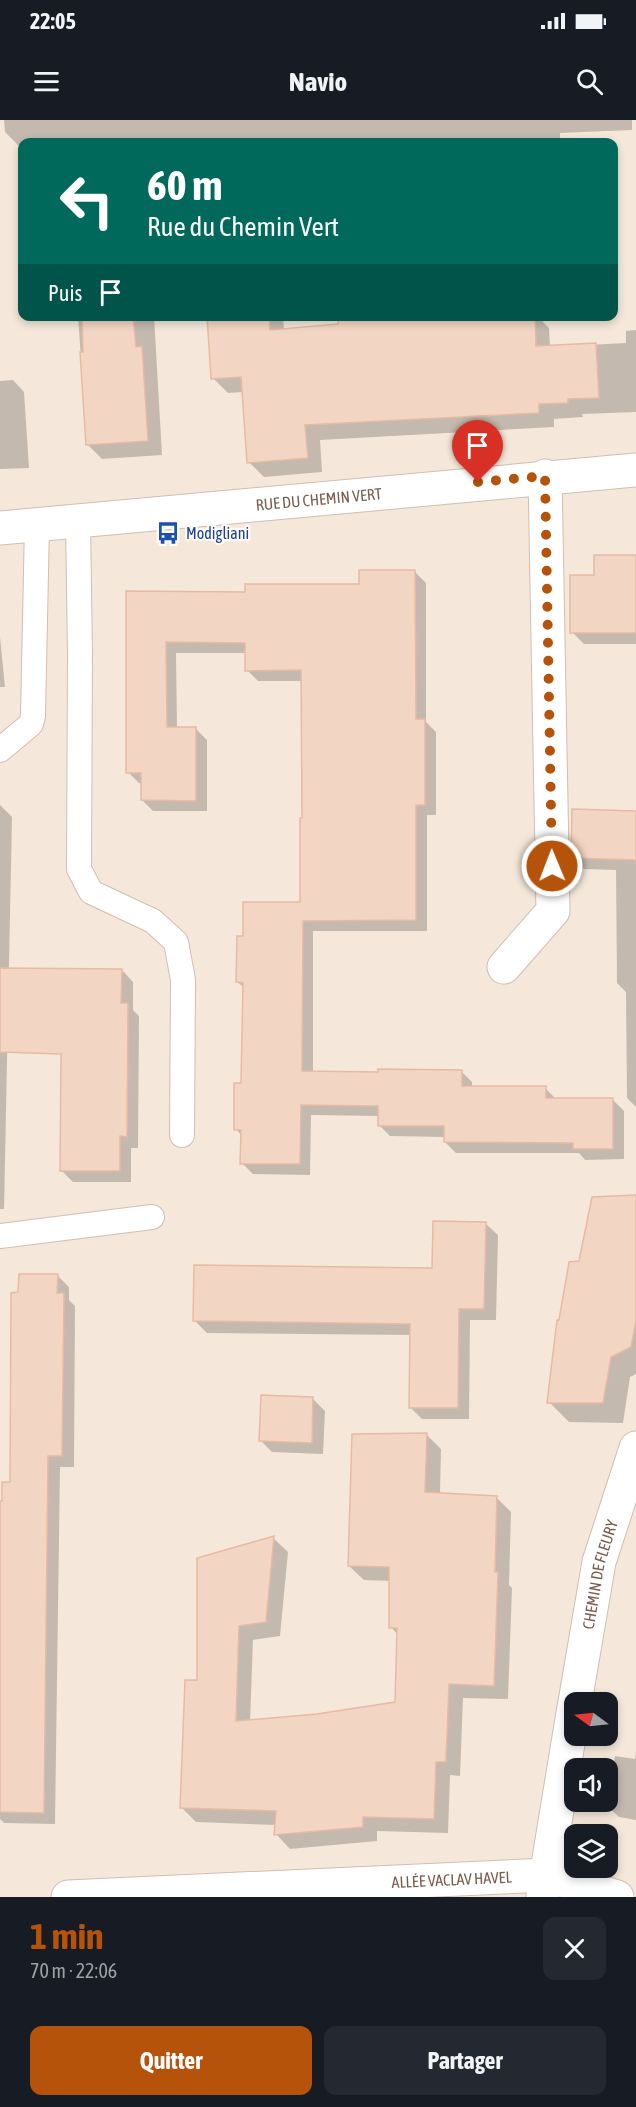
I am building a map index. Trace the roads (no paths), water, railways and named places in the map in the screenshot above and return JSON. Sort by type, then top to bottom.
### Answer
[{"type":"street","name":"RUE DU CHEMIN VERT","points":[[0,528],[545,476],[636,470]]},
{"type":"street","points":[[504,967],[553,911],[545,476]]},
{"type":"street","name":"CHEMIN DE FLEURY","points":[[577,1692],[599,1562],[636,1448]]},
{"type":"street","name":"CHEMIN DE FLEURY","points":[[544,1886],[568,1746]]},
{"type":"street","name":"ALLÉE VACLAV HAVEL","points":[[68,1897],[544,1886],[617,1897]]},
{"type":"lane","points":[[78,520],[79,870],[91,892],[153,921],[176,942],[183,980],[182,1135]]},
{"type":"lane","points":[[0,750],[31,724],[33,716],[37,524]]},
{"type":"lane","points":[[0,1236],[152,1217]]},
{"type":"place","name":"Modigliani","points":[[168,533]]}]
